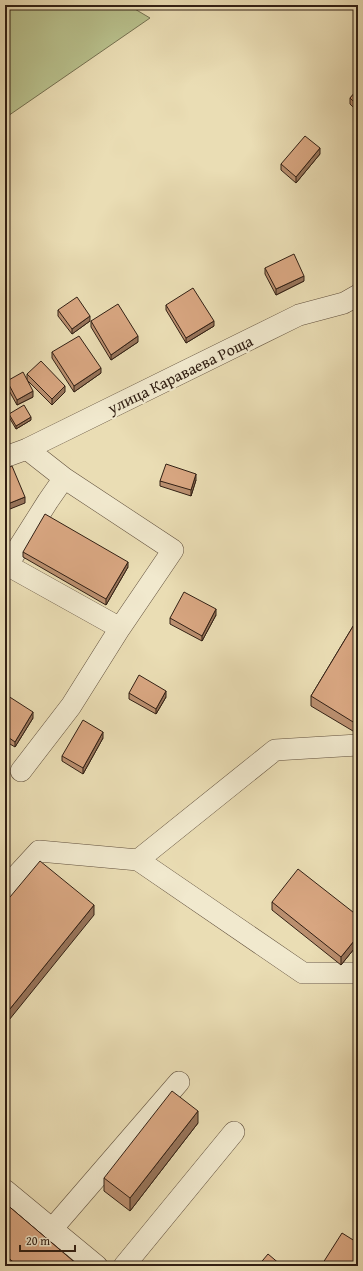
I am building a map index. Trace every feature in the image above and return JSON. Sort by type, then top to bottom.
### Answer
[{"type":"street","name":"улица Караваева Роща","points":[[5,457],[27,449],[299,315],[344,303],[358,296]]},
{"type":"street","points":[[21,771],[70,706],[120,628],[173,550],[64,478],[27,449]]},
{"type":"street","points":[[64,478],[48,500],[6,567],[120,628]]},
{"type":"street","points":[[138,860],[275,750],[358,745]]},
{"type":"street","points":[[5,888],[40,851],[138,860],[303,973],[358,973]]},
{"type":"street","points":[[52,1229],[178,1082]]},
{"type":"street","points":[[124,1266],[234,1132]]},
{"type":"street","points":[[5,1190],[97,1266]]},
{"type":"green space","points":[[5,5],[128,5],[150,18],[5,118]]},
{"type":"building","points":[[358,89],[358,106],[350,98]]},
{"type":"building","points":[[305,136],[320,148],[296,177],[281,164]]},
{"type":"building","points":[[294,254],[304,276],[276,289],[265,268]]},
{"type":"building","points":[[193,288],[214,321],[186,338],[166,305]]},
{"type":"building","points":[[77,297],[90,316],[72,329],[58,310]]},
{"type":"building","points":[[118,304],[138,336],[111,355],[91,321]]},
{"type":"building","points":[[79,336],[101,368],[74,386],[52,352]]},
{"type":"building","points":[[41,361],[65,386],[52,399],[27,374]]},
{"type":"building","points":[[23,372],[33,391],[17,400],[7,381]]},
{"type":"building","points":[[24,405],[31,417],[16,426],[9,414]]},
{"type":"building","points":[[166,464],[196,474],[191,490],[160,481]]},
{"type":"building","points":[[12,466],[25,497],[5,505],[5,469]]},
{"type":"building","points":[[45,514],[128,562],[106,599],[23,552]]},
{"type":"building","points":[[184,592],[216,609],[202,636],[170,618]]},
{"type":"building","points":[[358,618],[358,725],[311,696]]},
{"type":"building","points":[[139,675],[166,691],[156,709],[129,693]]},
{"type":"building","points":[[5,694],[33,712],[15,742],[5,735]]},
{"type":"building","points":[[83,720],[103,732],[83,768],[62,756]]},
{"type":"building","points":[[40,861],[94,905],[5,1015],[5,903]]},
{"type":"building","points":[[298,869],[358,916],[358,936],[341,957],[272,902]]},
{"type":"building","points":[[172,1091],[198,1111],[130,1198],[104,1178]]},
{"type":"building","points":[[5,1203],[79,1266],[18,1266],[5,1255]]},
{"type":"building","points":[[342,1233],[358,1243],[358,1266],[321,1266]]},
{"type":"building","points":[[268,1254],[281,1265],[258,1266]]}]
